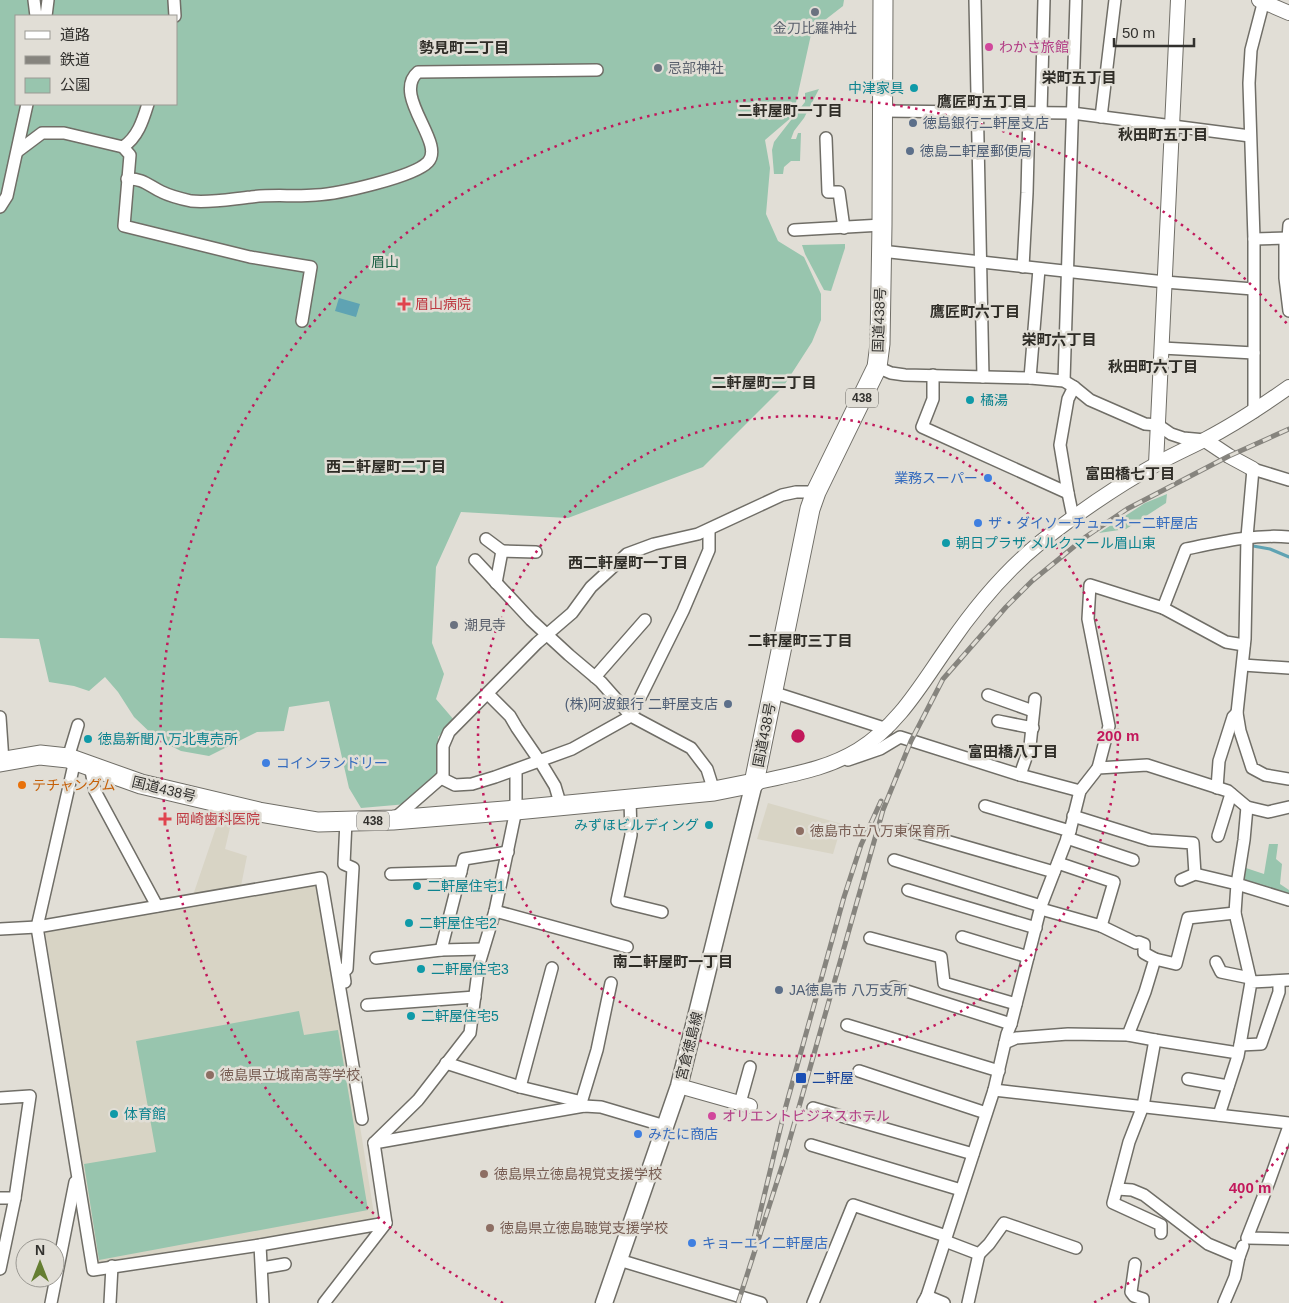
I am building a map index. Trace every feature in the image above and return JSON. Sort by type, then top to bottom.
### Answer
[{"type":"highway","name":"国道438号","points":[[1,762],[40,755],[78,761],[140,784],[258,812],[318,822],[393,820],[630,800],[714,791],[754,783],[810,509],[816,492],[877,367],[880,344],[882,225],[883,0]]},
{"type":"main road","name":"宮倉徳島線","points":[[604,1303],[679,1086],[754,783]]},
{"type":"street","points":[[34,0],[36,15]]},
{"type":"street","points":[[46,15],[48,0]]},
{"type":"street","points":[[174,0],[175,15]]},
{"type":"street","points":[[975,0],[983,377]]},
{"type":"street","points":[[1023,267],[1027,193],[1044,0]]},
{"type":"street","points":[[1064,381],[1076,0]]},
{"type":"street","points":[[1101,117],[1115,0]]},
{"type":"street","points":[[1156,464],[1178,0]]},
{"type":"street","points":[[1254,412],[1252,289],[1254,239],[1249,83],[1251,50],[1262,1],[1289,13]]},
{"type":"street","points":[[127,179],[138,179],[163,193],[191,201],[230,201],[252,196],[318,196],[359,188],[416,171],[429,161],[432,153],[411,98],[410,86],[413,76],[418,72],[597,70]]},
{"type":"street","points":[[0,207],[7,196],[27,105]]},
{"type":"street","points":[[123,147],[131,142],[141,125],[148,105]]},
{"type":"street","points":[[883,111],[1072,113],[1250,136]]},
{"type":"street","points":[[18,151],[42,133],[64,133],[123,147],[130,155],[124,226],[250,257],[311,267],[302,322]]},
{"type":"street","points":[[826,138],[828,192],[839,192],[844,228]]},
{"type":"street","points":[[794,230],[882,225]]},
{"type":"street","points":[[1289,225],[1285,278],[1289,311]]},
{"type":"street","points":[[1254,239],[1287,238]]},
{"type":"street","points":[[881,252],[1165,282],[1252,289]]},
{"type":"street","points":[[1030,378],[1039,269]]},
{"type":"street","points":[[1162,348],[1254,353]]},
{"type":"street","points":[[877,367],[891,373],[1064,381],[1090,400],[1144,424],[1158,425],[1171,434],[1183,438],[1205,440],[1229,456],[1253,468],[1289,480]]},
{"type":"street","points":[[933,376],[933,399],[922,426],[1068,493]]},
{"type":"street","points":[[1073,517],[1060,445],[1068,399],[1074,387]]},
{"type":"street","points":[[754,783],[806,772],[835,762],[858,750],[887,729],[902,713],[958,632],[995,586],[1040,543],[1073,517],[1156,464],[1205,440],[1254,412],[1289,387]]},
{"type":"street","points":[[1253,468],[1247,538],[1243,665],[1238,713],[1240,731],[1252,768],[1265,775],[1289,779]]},
{"type":"street","points":[[393,820],[443,775],[444,746],[449,732],[547,634],[572,613],[591,587],[627,554],[654,544],[698,534],[782,496],[796,492],[816,492]]},
{"type":"street","points":[[441,778],[455,785],[472,784],[516,770],[572,749],[631,716],[683,611],[709,550],[708,530]]},
{"type":"street","points":[[1163,608],[1186,549],[1247,538],[1274,536],[1289,538]]},
{"type":"street","points":[[486,539],[502,551],[536,552]]},
{"type":"street","points":[[496,583],[502,551]]},
{"type":"street","points":[[475,560],[547,634],[595,677],[631,716],[691,748],[707,769],[714,791]]},
{"type":"street","points":[[944,1303],[925,1300],[1010,1041],[1011,1025],[1041,907],[1069,834],[1080,791],[1098,768],[1108,726],[1088,619],[1090,585],[1163,608],[1226,642],[1244,645]]},
{"type":"street","points":[[595,677],[645,620]]},
{"type":"street","points":[[1243,665],[1289,668]]},
{"type":"street","points":[[772,692],[887,729]]},
{"type":"street","points":[[488,694],[510,716],[540,761],[554,786],[561,806]]},
{"type":"street","points":[[988,695],[1034,711]]},
{"type":"street","points":[[1020,775],[1030,746],[1035,698]]},
{"type":"street","points":[[1216,788],[1219,761],[1234,717],[1238,713]]},
{"type":"street","points":[[0,717],[1,762]]},
{"type":"street","points":[[998,721],[1033,728]]},
{"type":"street","points":[[78,726],[78,761],[37,927],[93,1270],[260,1245],[386,1223]]},
{"type":"street","points":[[835,762],[848,760],[880,749],[900,737],[1020,775],[1080,791]]},
{"type":"street","points":[[78,761],[157,906]]},
{"type":"street","points":[[1098,768],[1147,765],[1228,791],[1247,807],[1268,812],[1289,807]]},
{"type":"street","points":[[374,1143],[418,1100],[470,1033],[479,964],[495,911],[516,810],[516,770]]},
{"type":"street","points":[[1218,836],[1231,794]]},
{"type":"street","points":[[630,800],[631,835],[617,901],[662,912]]},
{"type":"street","points":[[985,806],[1069,834],[1133,860]]},
{"type":"street","points":[[1219,1115],[1238,1052],[1250,980],[1234,913],[1247,807]]},
{"type":"street","points":[[1073,816],[1150,840],[1193,843],[1195,874]]},
{"type":"street","points":[[340,992],[347,991],[343,969],[347,969],[348,961],[353,868],[344,864],[346,821]]},
{"type":"street","points":[[908,830],[1114,882],[1101,926]]},
{"type":"street","points":[[441,950],[464,859],[508,852]]},
{"type":"street","points":[[894,860],[1101,926],[1136,943],[1144,944],[1144,953],[1155,959],[1176,964],[1188,918],[1234,913]]},
{"type":"street","points":[[391,874],[461,872]]},
{"type":"street","points":[[1181,880],[1195,874],[1237,884],[1289,900]]},
{"type":"street","points":[[0,929],[37,927],[321,878],[362,1119]]},
{"type":"street","points":[[908,890],[1036,928]]},
{"type":"street","points":[[495,911],[627,947]]},
{"type":"street","points":[[962,937],[1028,957]]},
{"type":"street","points":[[870,938],[941,957],[944,983],[1016,1004]]},
{"type":"street","points":[[376,958],[441,950],[483,949]]},
{"type":"street","points":[[1128,1034],[1145,992],[1155,959]]},
{"type":"street","points":[[1193,1052],[1238,1052],[1261,1044],[1284,981],[1250,980],[1221,972],[1216,962]]},
{"type":"street","points":[[520,1087],[552,968]]},
{"type":"street","points":[[583,1104],[611,983]]},
{"type":"street","points":[[894,987],[1011,1025]]},
{"type":"street","points":[[367,1005],[475,997]]},
{"type":"street","points":[[847,1025],[999,1071]]},
{"type":"street","points":[[1010,1041],[1068,1034],[1128,1034],[1155,1040],[1238,1052]]},
{"type":"street","points":[[1155,1040],[1143,1106],[1129,1142],[1113,1203],[1161,1225],[1161,1233]]},
{"type":"street","points":[[446,1063],[520,1087],[601,1107],[665,1126]]},
{"type":"street","points":[[679,1086],[745,1105],[750,1067]]},
{"type":"street","points":[[859,1071],[986,1113]]},
{"type":"street","points":[[1188,1079],[1228,1086]]},
{"type":"street","points":[[994,1090],[1219,1115],[1289,1125],[1270,1182],[1247,1238],[1289,1239]]},
{"type":"street","points":[[0,1098],[30,1096],[15,1198],[0,1268]]},
{"type":"street","points":[[374,1143],[583,1104]]},
{"type":"street","points":[[813,1108],[973,1154]]},
{"type":"street","points":[[324,1303],[386,1223],[374,1143]]},
{"type":"street","points":[[811,1145],[961,1190]]},
{"type":"street","points":[[51,1303],[77,1175]]},
{"type":"street","points":[[1116,1189],[1132,1190],[1144,1196],[1208,1244],[1241,1252],[1235,1277],[1224,1303]]},
{"type":"street","points":[[0,1198],[15,1198]]},
{"type":"street","points":[[813,1303],[853,1205],[946,1238],[979,1254]]},
{"type":"street","points":[[968,1303],[979,1254],[989,1244],[1004,1223],[1076,1248]]},
{"type":"street","points":[[260,1245],[263,1303]]},
{"type":"street","points":[[619,1260],[761,1303]]},
{"type":"street","points":[[262,1268],[285,1264]]},
{"type":"street","points":[[1135,1264],[1131,1292],[1134,1296],[1143,1299],[1143,1303]]},
{"type":"street","points":[[110,1303],[112,1266]]},
{"type":"shaded area","name":"徳島市立八万東保育所","points":[[768,803],[842,824],[833,854],[757,839]]},
{"type":"shaded area","name":"徳島県立城南高等学校","points":[[221,813],[233,815],[225,849],[247,856],[239,896],[321,882],[375,1220],[96,1263],[45,930],[190,904]]},
{"type":"green space","name":"眉山","points":[[0,0],[844,0],[843,6],[812,30],[793,116],[765,140],[770,168],[766,214],[778,241],[804,257],[821,294],[821,320],[812,342],[783,387],[703,467],[568,518],[461,512],[436,567],[432,643],[444,674],[436,699],[454,720],[438,737],[441,773],[407,804],[361,808],[349,788],[329,701],[289,707],[284,731],[257,732],[209,756],[181,751],[157,739],[134,717],[118,692],[105,677],[89,691],[74,686],[49,682],[39,639],[0,638]]},
{"type":"green space","points":[[819,89],[791,139],[796,139],[798,133],[801,133],[800,161],[791,161],[784,167],[783,174],[774,174],[772,150],[774,142],[805,102],[805,93]]},
{"type":"green space","points":[[845,244],[831,291],[824,290],[802,245]]},
{"type":"green space","points":[[1167,494],[1166,503],[1126,529],[1099,533],[1145,503]]},
{"type":"green space","points":[[1269,844],[1278,844],[1276,859],[1282,864],[1280,884],[1289,890],[1289,896],[1240,881],[1243,867],[1264,874]]},
{"type":"green space","points":[[299,1011],[304,1035],[338,1030],[368,1210],[99,1260],[84,1164],[156,1152],[136,1041]]},
{"type":"water","points":[[339,298],[360,304],[356,317],[335,311]]},
{"type":"waterway","points":[[1253,546],[1270,549],[1289,557]]},
{"type":"railway","points":[[738,1303],[784,1160],[883,810],[911,741],[943,679],[1006,607],[1032,581],[1087,536],[1127,509],[1229,456],[1289,429]]},
{"type":"railway","points":[[754,1238],[784,1113],[844,897],[861,845],[881,801]]},
{"type":"place","name":"金刀比羅神社","points":[[815,12]]},
{"type":"place","name":"わかさ旅館","points":[[989,47]]},
{"type":"place","name":"忌部神社","points":[[658,68]]},
{"type":"place","name":"中津家具","points":[[914,88]]},
{"type":"place","name":"徳島銀行二軒屋支店","points":[[913,123]]},
{"type":"place","name":"徳島二軒屋郵便局","points":[[910,151]]},
{"type":"place","name":"眉山病院","points":[[404,304]]},
{"type":"place","name":"橘湯","points":[[970,400]]},
{"type":"place","name":"業務スーパー","points":[[988,478]]},
{"type":"place","name":"ザ・ダイソーチューオー二軒屋店","points":[[978,523]]},
{"type":"place","name":"朝日プラザ メルクマール眉山東","points":[[946,543]]},
{"type":"place","name":"潮見寺","points":[[454,625]]},
{"type":"place","name":"(株)阿波銀行 二軒屋支店","points":[[728,704]]},
{"type":"place","name":"徳島新聞八万北専売所","points":[[88,739]]},
{"type":"place","name":"コインランドリー","points":[[266,763]]},
{"type":"place","name":"テチャングム","points":[[22,785]]},
{"type":"place","name":"岡崎歯科医院","points":[[165,819]]},
{"type":"place","name":"みずほビルディング","points":[[709,825]]},
{"type":"place","name":"徳島市立八万東保育所","points":[[800,831]]},
{"type":"place","name":"二軒屋住宅1","points":[[417,886]]},
{"type":"place","name":"二軒屋住宅2","points":[[409,923]]},
{"type":"place","name":"二軒屋住宅3","points":[[421,969]]},
{"type":"place","name":"JA徳島市 八万支所","points":[[779,990]]},
{"type":"place","name":"二軒屋住宅5","points":[[411,1016]]},
{"type":"place","name":"徳島県立城南高等学校","points":[[210,1075]]},
{"type":"place","name":"二軒屋","points":[[801,1078]]},
{"type":"place","name":"体育館","points":[[114,1114]]},
{"type":"place","name":"オリエントビジネスホテル","points":[[712,1116]]},
{"type":"place","name":"みたに商店","points":[[638,1134]]},
{"type":"place","name":"徳島県立徳島視覚支援学校","points":[[484,1174]]},
{"type":"place","name":"徳島県立徳島聴覚支援学校","points":[[490,1228]]},
{"type":"place","name":"キョーエイ二軒屋店","points":[[692,1243]]},
{"type":"district","name":"勢見町二丁目","points":[[464,47]]},
{"type":"district","name":"栄町五丁目","points":[[1079,77]]},
{"type":"district","name":"鷹匠町五丁目","points":[[982,101]]},
{"type":"district","name":"二軒屋町一丁目","points":[[790,110]]},
{"type":"district","name":"秋田町五丁目","points":[[1163,134]]},
{"type":"district","name":"鷹匠町六丁目","points":[[975,311]]},
{"type":"district","name":"栄町六丁目","points":[[1059,339]]},
{"type":"district","name":"秋田町六丁目","points":[[1153,366]]},
{"type":"district","name":"二軒屋町二丁目","points":[[764,382]]},
{"type":"district","name":"西二軒屋町二丁目","points":[[386,466]]},
{"type":"district","name":"富田橋七丁目","points":[[1130,473]]},
{"type":"district","name":"西二軒屋町一丁目","points":[[628,562]]},
{"type":"district","name":"二軒屋町三丁目","points":[[800,640]]},
{"type":"district","name":"富田橋八丁目","points":[[1013,751]]},
{"type":"district","name":"南二軒屋町一丁目","points":[[673,961]]}]
